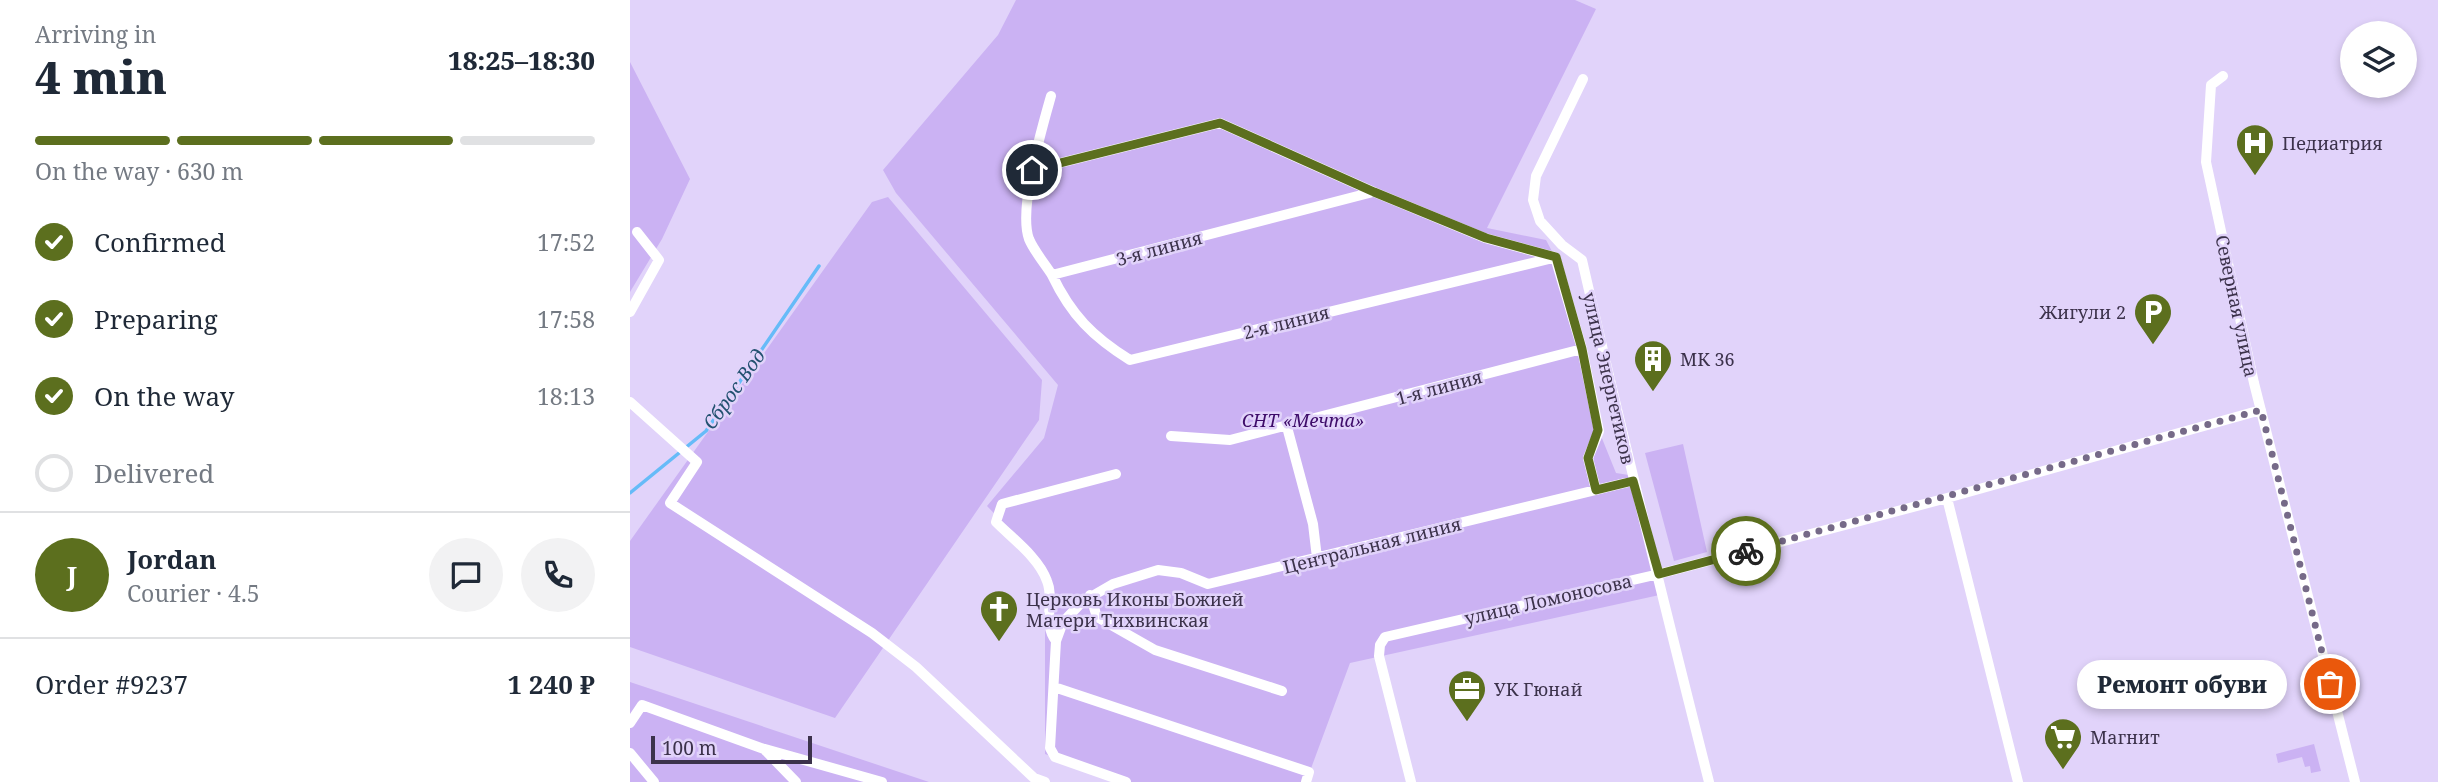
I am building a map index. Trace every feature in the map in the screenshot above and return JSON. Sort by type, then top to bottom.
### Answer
[{"type":"street","name":"Северная улица","points":[[2223,76],[2211,85],[2206,162],[2261,410],[2355,782]]},
{"type":"street","name":"улица Энергетиков","points":[[1583,79],[1536,176],[1533,200],[1540,220],[1562,245],[1583,260],[1633,481],[1659,574],[1709,782]]},
{"type":"street","points":[[1051,96],[1032,170],[1026,222],[1029,239],[1052,275]]},
{"type":"street","points":[[1032,170],[1220,123],[1374,192],[1486,238],[1556,257],[1582,349],[1598,430],[1588,458],[1596,490]]},
{"type":"street","name":"3-я линия","points":[[1052,275],[1374,192]]},
{"type":"street","points":[[630,312],[659,260],[637,232]]},
{"type":"street","name":"2-я линия","points":[[1052,275],[1065,301],[1080,320],[1098,338],[1130,360],[1556,257]]},
{"type":"street","name":"1-я линия","points":[[1171,436],[1230,440],[1582,349]]},
{"type":"street","points":[[630,402],[697,462],[670,503],[872,633],[926,677],[1034,778],[1045,782]]},
{"type":"street","name":"улица Ломоносова","points":[[1411,782],[1379,656],[1380,645],[1385,637],[1659,574],[1947,498],[2261,410]]},
{"type":"street","points":[[1287,427],[1313,524],[1317,558]]},
{"type":"street","points":[[1116,474],[1002,504],[996,523],[1038,566],[1048,583],[1050,633],[1056,641],[1050,748],[1055,757],[1126,782]]},
{"type":"street","name":"Центральная линия","points":[[1056,641],[1063,622],[1090,595],[1113,584],[1158,570],[1181,573],[1208,584],[1633,481]]},
{"type":"street","points":[[1947,498],[2018,782]]},
{"type":"street","points":[[1090,595],[1097,617],[1155,650],[1282,691]]},
{"type":"street","points":[[1054,687],[1309,772],[1306,782]]},
{"type":"street","points":[[630,723],[642,705],[764,749],[882,782]]},
{"type":"street","points":[[764,749],[796,782]]},
{"type":"street","points":[[630,753],[654,782]]},
{"type":"green space","name":"СНТ «Мечта»","points":[[1016,0],[1575,0],[1596,9],[1487,228],[1546,240],[1555,257],[1599,431],[1616,473],[1635,476],[1664,594],[1350,663],[1306,782],[1120,782],[1045,754],[1045,566],[987,506],[1044,438],[1058,385],[896,193],[883,170],[998,35]]},
{"type":"green space","points":[[630,62],[690,179],[662,239],[630,292]]},
{"type":"green space","points":[[888,197],[1042,380],[1039,420],[835,718],[630,647],[630,541],[872,202]]},
{"type":"green space","points":[[1683,444],[1707,552],[1674,561],[1645,453]]},
{"type":"green space","points":[[630,682],[929,782],[630,782]]},
{"type":"green space","points":[[2314,744],[2321,771],[2311,773],[2310,766],[2305,767],[2302,757],[2278,763],[2276,754]]},
{"type":"waterway","name":"Сброс Вод","points":[[630,493],[706,431],[819,266]]},
{"type":"way so far","points":[[1746,551],[2261,410],[2330,684]]},
{"type":"place","name":"Педиатрия","points":[[2255,177]]},
{"type":"place","name":"Жигули 2","points":[[2153,346]]},
{"type":"place","name":"МК 36","points":[[1653,393]]},
{"type":"place","name":"Церковь Иконы Божией Матери Тихвинская","points":[[999,643]]},
{"type":"place","name":"Ремонт обуви","points":[[2330,684]]},
{"type":"place","name":"УК Гюнай","points":[[1467,723]]},
{"type":"place","name":"Магнит","points":[[2063,771]]},
{"type":"route","points":[[1032,170],[1220,123],[1374,192],[1486,238],[1556,257],[1582,349],[1598,430],[1588,458],[1596,490],[1633,481],[1659,574],[1746,551]]}]
